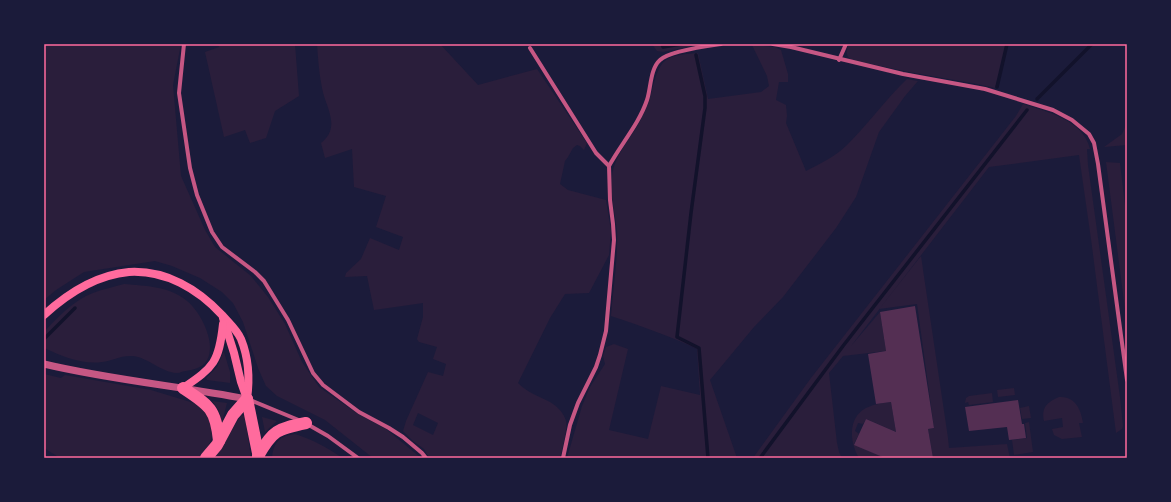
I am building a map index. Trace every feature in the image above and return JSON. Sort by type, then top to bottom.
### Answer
[{"type":"highway","points":[[183,388],[201,400],[212,411],[217,426],[219,442]]},
{"type":"highway","points":[[206,458],[219,442],[233,415],[247,399]]},
{"type":"highway","points":[[247,399],[258,457]]},
{"type":"highway","points":[[258,457],[267,441],[278,431],[286,427],[306,423]]},
{"type":"main road","points":[[44,315],[57,303],[92,282],[128,272],[140,272],[163,276],[182,283],[202,296],[222,318],[232,347],[240,382],[247,399]]},
{"type":"main road","points":[[183,388],[202,375],[212,365],[216,358],[221,341],[222,318]]},
{"type":"street","points":[[184,44],[179,93],[190,168],[197,195],[212,232],[222,247],[264,281],[288,320],[313,373],[323,385],[359,412],[403,437],[426,458]]},
{"type":"street","points":[[563,458],[578,403],[598,361],[606,331],[614,240],[610,200],[609,166],[641,116],[647,100],[654,68],[659,61],[668,55],[721,44]]},
{"type":"street","points":[[773,44],[903,74],[985,89],[1053,110],[1072,120],[1089,134],[1094,143],[1127,380]]},
{"type":"street","points":[[839,60],[846,44]]},
{"type":"street","points":[[530,48],[596,153],[609,166]]},
{"type":"street","points":[[44,364],[247,399],[306,423],[328,436],[358,458]]},
{"type":"shaded area","points":[[44,44],[181,44],[173,85],[181,176],[205,230],[215,247],[251,276],[268,297],[285,324],[302,362],[319,387],[358,414],[386,429],[421,458],[373,458],[325,420],[277,396],[266,386],[258,368],[243,322],[233,303],[222,292],[200,278],[172,266],[155,261],[84,272],[56,290],[44,300]]},
{"type":"shaded area","points":[[218,44],[295,44],[299,96],[275,111],[266,138],[250,143],[245,130],[224,137],[205,52],[219,47]]},
{"type":"shaded area","points":[[317,44],[440,44],[478,85],[537,69],[587,143],[584,150],[577,145],[573,148],[565,161],[560,184],[568,190],[606,200],[611,231],[609,255],[589,293],[565,294],[550,318],[518,383],[529,391],[553,404],[564,415],[566,429],[560,458],[429,458],[424,449],[403,431],[428,372],[443,376],[446,364],[433,359],[437,347],[419,342],[417,339],[423,317],[423,303],[374,310],[367,276],[345,277],[346,273],[361,259],[370,238],[399,250],[403,237],[376,227],[386,196],[354,187],[352,149],[325,158],[321,143],[327,137],[331,123],[329,109],[322,88]],"holes":[[[418,413],[438,423],[433,435],[413,425]]]},
{"type":"shaded area","points":[[652,44],[702,44],[663,52],[657,51]]},
{"type":"shaded area","points":[[849,44],[1007,44],[995,88],[851,60],[847,52]]},
{"type":"shaded area","points":[[752,45],[775,47],[781,50],[788,74],[788,82],[779,82],[776,100],[786,105],[786,123],[806,171],[828,160],[843,149],[907,79],[918,81],[905,96],[879,132],[856,197],[836,228],[783,297],[754,327],[710,380],[737,458],[567,458],[582,406],[590,387],[605,364],[603,356],[606,347],[614,344],[628,349],[609,430],[648,439],[661,386],[700,395],[697,349],[666,335],[611,316],[617,242],[617,231],[612,197],[613,169],[622,149],[639,123],[648,104],[659,68],[666,60],[677,55],[698,53],[708,99],[761,92],[769,86],[767,76]]},
{"type":"shaded area","points":[[1023,104],[1053,114],[1072,124],[1086,139],[1090,149],[1087,149],[1088,165],[1120,397],[1122,429],[1116,433],[1079,155],[989,167],[851,346],[880,312],[886,351],[843,356],[829,373],[837,443],[842,458],[753,458],[811,378],[1016,116]]},
{"type":"shaded area","points":[[1127,123],[1127,145],[1104,147],[1122,134]]},
{"type":"shaded area","points":[[1106,162],[1120,163],[1127,222],[1127,325]]},
{"type":"shaded area","points":[[921,256],[949,448],[1007,444],[1010,458],[933,458],[928,429],[934,428],[917,304],[879,309]]},
{"type":"shaded area","points":[[124,284],[149,286],[173,292],[187,301],[203,321],[209,339],[209,356],[205,363],[191,370],[177,373],[165,370],[138,357],[120,357],[95,363],[65,357],[44,348],[44,332],[73,304],[93,293]]},
{"type":"shaded area","points":[[224,352],[230,372],[230,383],[207,380],[206,378],[217,367]]},
{"type":"shaded area","points":[[44,374],[61,378],[65,375],[151,390],[197,404],[203,409],[210,422],[212,427],[212,438],[203,453],[198,458],[60,458],[44,448]]},
{"type":"shaded area","points":[[1014,388],[1015,395],[998,397],[997,390]]},
{"type":"shaded area","points":[[992,393],[993,402],[969,405],[968,402],[965,403],[966,398],[969,396]]},
{"type":"shaded area","points":[[1059,397],[1065,397],[1073,401],[1079,408],[1083,423],[1079,423],[1082,437],[1062,439],[1054,435],[1052,429],[1063,427],[1062,418],[1044,421],[1044,409],[1048,403]]},
{"type":"shaded area","points":[[212,401],[227,403],[222,422],[219,411]]},
{"type":"shaded area","points":[[891,402],[896,432],[866,419],[863,424],[858,423],[855,431],[859,434],[854,444],[885,458],[859,458],[856,452],[852,438],[853,424],[856,418],[860,412],[866,408]]},
{"type":"shaded area","points":[[1029,406],[1031,418],[1022,419],[1020,408]]},
{"type":"shaded area","points":[[241,415],[245,416],[251,458],[212,458],[229,435]]},
{"type":"shaded area","points":[[262,417],[277,421],[265,432]]},
{"type":"shaded area","points":[[1029,422],[1033,452],[1014,455],[1012,440],[1027,438],[1025,423]]},
{"type":"shaded area","points":[[295,434],[320,444],[342,458],[272,458],[274,448],[278,441],[285,436]]},
{"type":"building","points":[[915,306],[934,428],[928,429],[933,458],[885,458],[854,445],[866,419],[896,432],[891,402],[876,404],[868,354],[886,351],[880,312]]},
{"type":"building","points":[[1018,400],[1026,438],[1009,440],[1007,427],[969,431],[965,407]]},
{"type":"waterway","points":[[662,44],[663,47],[681,44]]},
{"type":"waterway","points":[[997,87],[1007,44]]},
{"type":"waterway","points":[[1037,99],[1092,44]]},
{"type":"waterway","points":[[696,55],[705,96],[705,108],[677,337],[699,348],[708,458]]},
{"type":"waterway","points":[[760,458],[843,346],[1027,110]]},
{"type":"waterway","points":[[44,339],[75,308]]}]
